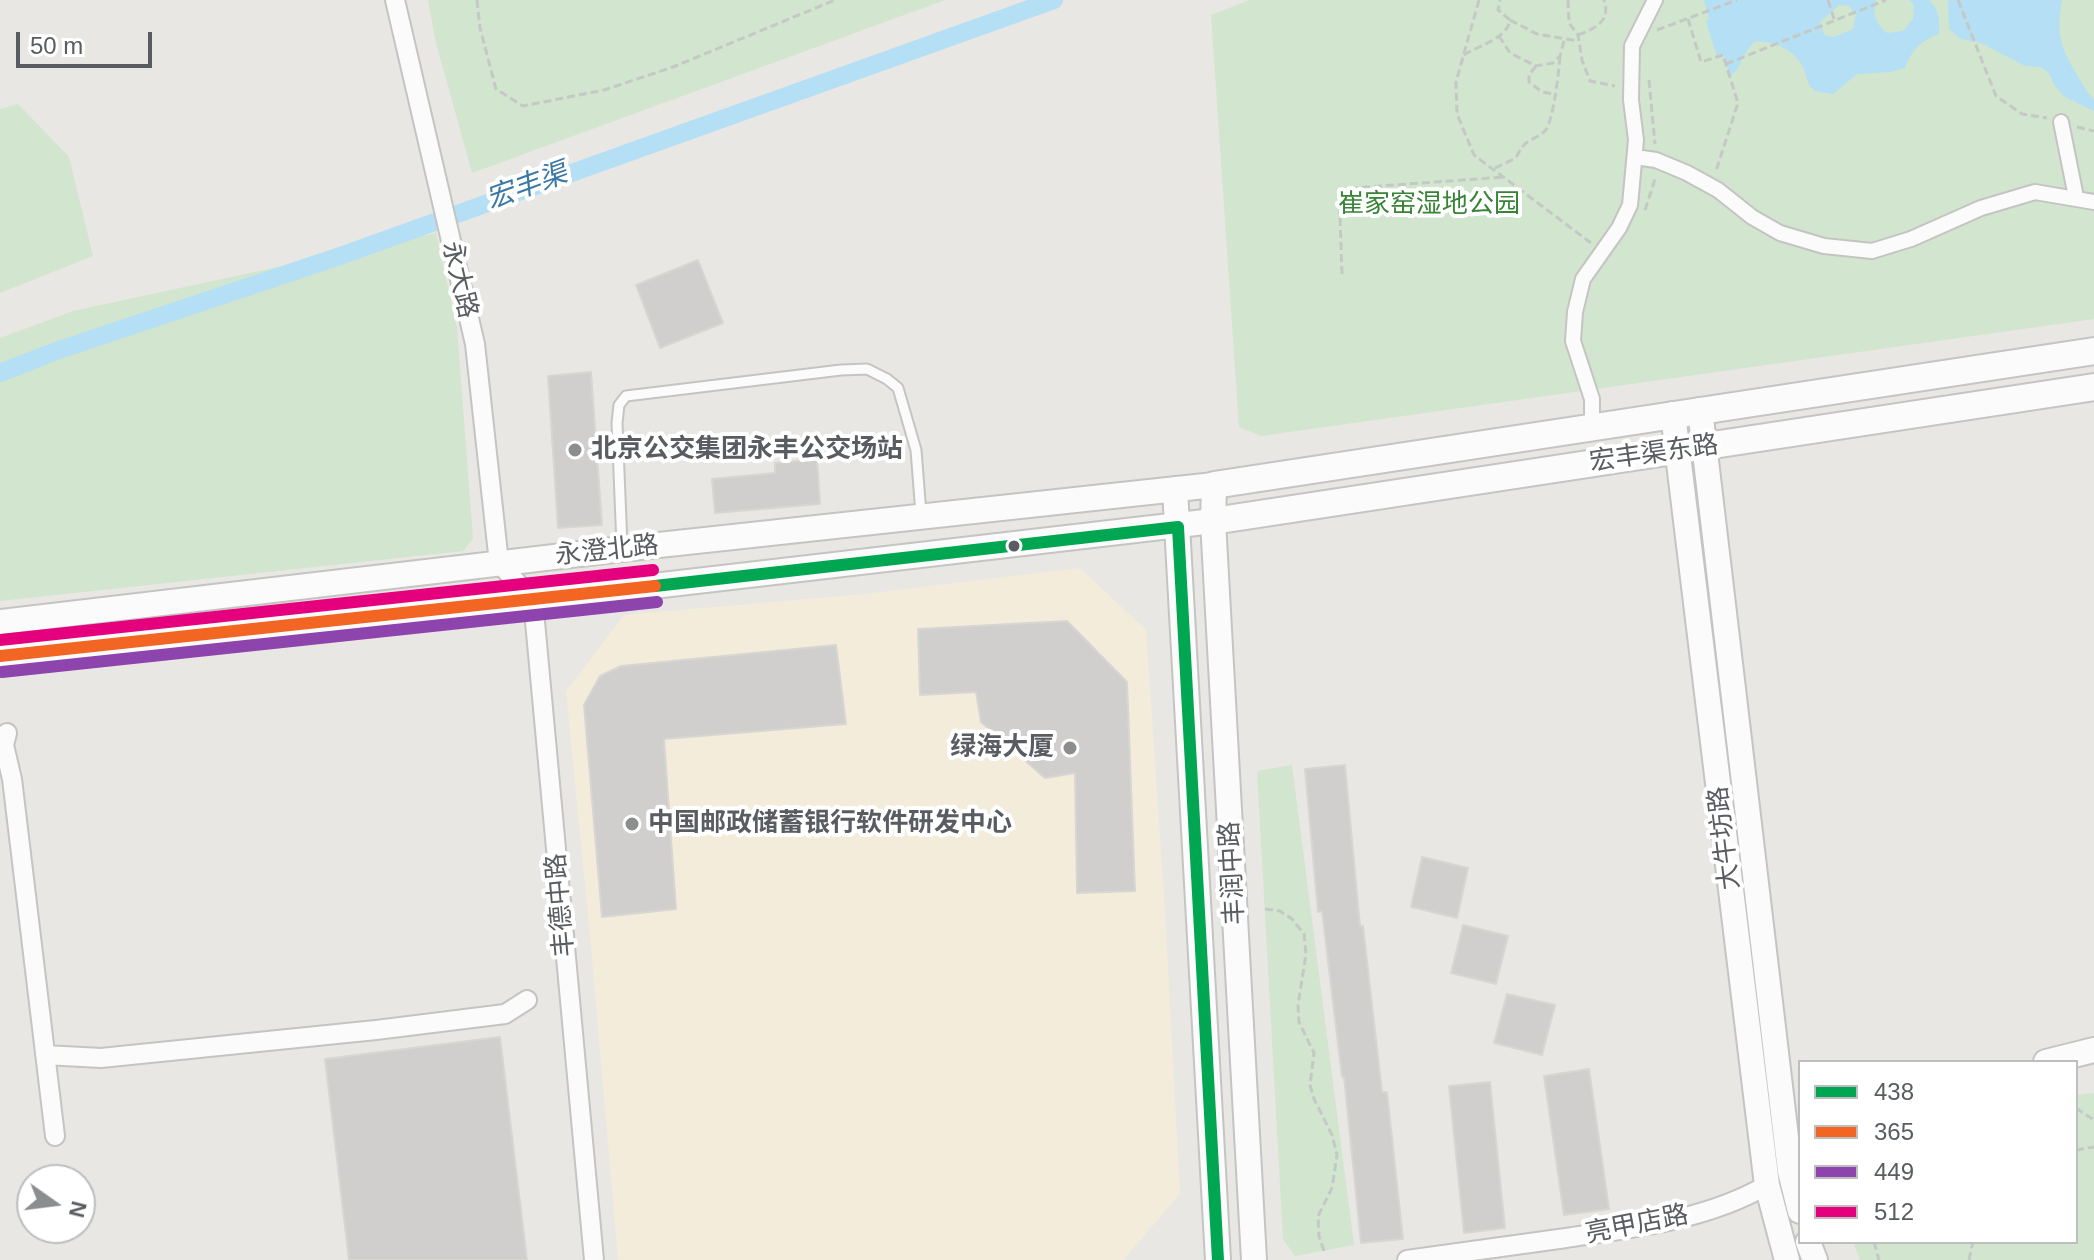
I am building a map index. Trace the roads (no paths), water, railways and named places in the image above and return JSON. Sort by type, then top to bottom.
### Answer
[{"type":"main road","name":"宏丰渠东路","points":[[1214,485],[2094,351]]},
{"type":"main road","name":"宏丰渠东路","points":[[1213,521],[2094,387]]},
{"type":"street","name":"永大路","points":[[395,0],[475,344],[499,563]]},
{"type":"street","points":[[1592,427],[1592,399],[1573,341],[1575,312],[1583,279],[1619,228],[1630,205],[1635,157],[1632,46],[1655,0]]},
{"type":"street","points":[[2061,122],[2076,197]]},
{"type":"street","points":[[1635,157],[1656,160],[1711,186],[1752,217],[1780,233],[1824,246],[1872,251],[1911,239],[1981,208],[2035,192],[2094,202]]},
{"type":"street","name":"大牛坊路","points":[[1700,410],[1798,1194]]},
{"type":"street","name":"大牛坊路","points":[[1673,414],[1767,1185],[1787,1260]]},
{"type":"street","name":"永澄北路","points":[[0,622],[622,549],[1214,485]]},
{"type":"street","name":"丰润中路","points":[[1214,485],[1213,521],[1254,1260]]},
{"type":"street","name":"丰润中路","points":[[1175,489],[1218,1260]]},
{"type":"street","name":"永澄北路","points":[[0,656],[533,600],[1213,521]]},
{"type":"street","points":[[499,563],[533,600]]},
{"type":"street","name":"丰德中路","points":[[533,600],[594,1260]]},
{"type":"street","points":[[7,733],[4,745],[12,779],[55,1136]]},
{"type":"street","points":[[45,1055],[101,1058],[376,1030],[505,1014],[527,1000]]},
{"type":"street","points":[[2054,1060],[2094,1050]]},
{"type":"street","points":[[1767,1185],[1795,1168]]},
{"type":"street","name":"亮甲店路","points":[[1407,1260],[1630,1229],[1705,1212],[1748,1196],[1767,1185]]},
{"type":"lane","points":[[622,549],[617,423],[619,405],[626,396],[841,370],[867,369],[898,388],[916,450],[921,518]]},
{"type":"water","points":[[1704,0],[1876,0],[1876,18],[1887,33],[1903,31],[1913,19],[1914,5],[1909,0],[1929,0],[1937,11],[1939,34],[1914,51],[1905,68],[1857,74],[1833,94],[1811,88],[1800,61],[1782,47],[1767,42],[1754,42],[1730,77],[1724,55],[1717,57],[1706,21],[1709,19]],"holes":[[[1839,5],[1849,6],[1856,14],[1853,29],[1834,37],[1824,35],[1820,22]]]},
{"type":"water","points":[[1948,0],[2062,0],[2059,21],[2063,47],[2094,100],[2094,111],[2065,97],[2048,72],[2040,67],[2025,66],[1981,43],[1961,39],[1949,29]]},
{"type":"waterway","name":"宏丰渠","points":[[0,373],[56,351],[340,256],[1054,0]]},
{"type":"place","name":"北京公交集团永丰公交场站","points":[[575,450]]},
{"type":"place","name":"绿海大厦","points":[[1070,748]]},
{"type":"place","name":"中国邮政储蓄银行软件研发中心","points":[[632,824]]},
{"type":"park label","name":"崔家窑湿地公园","points":[[1429,205]]}]
